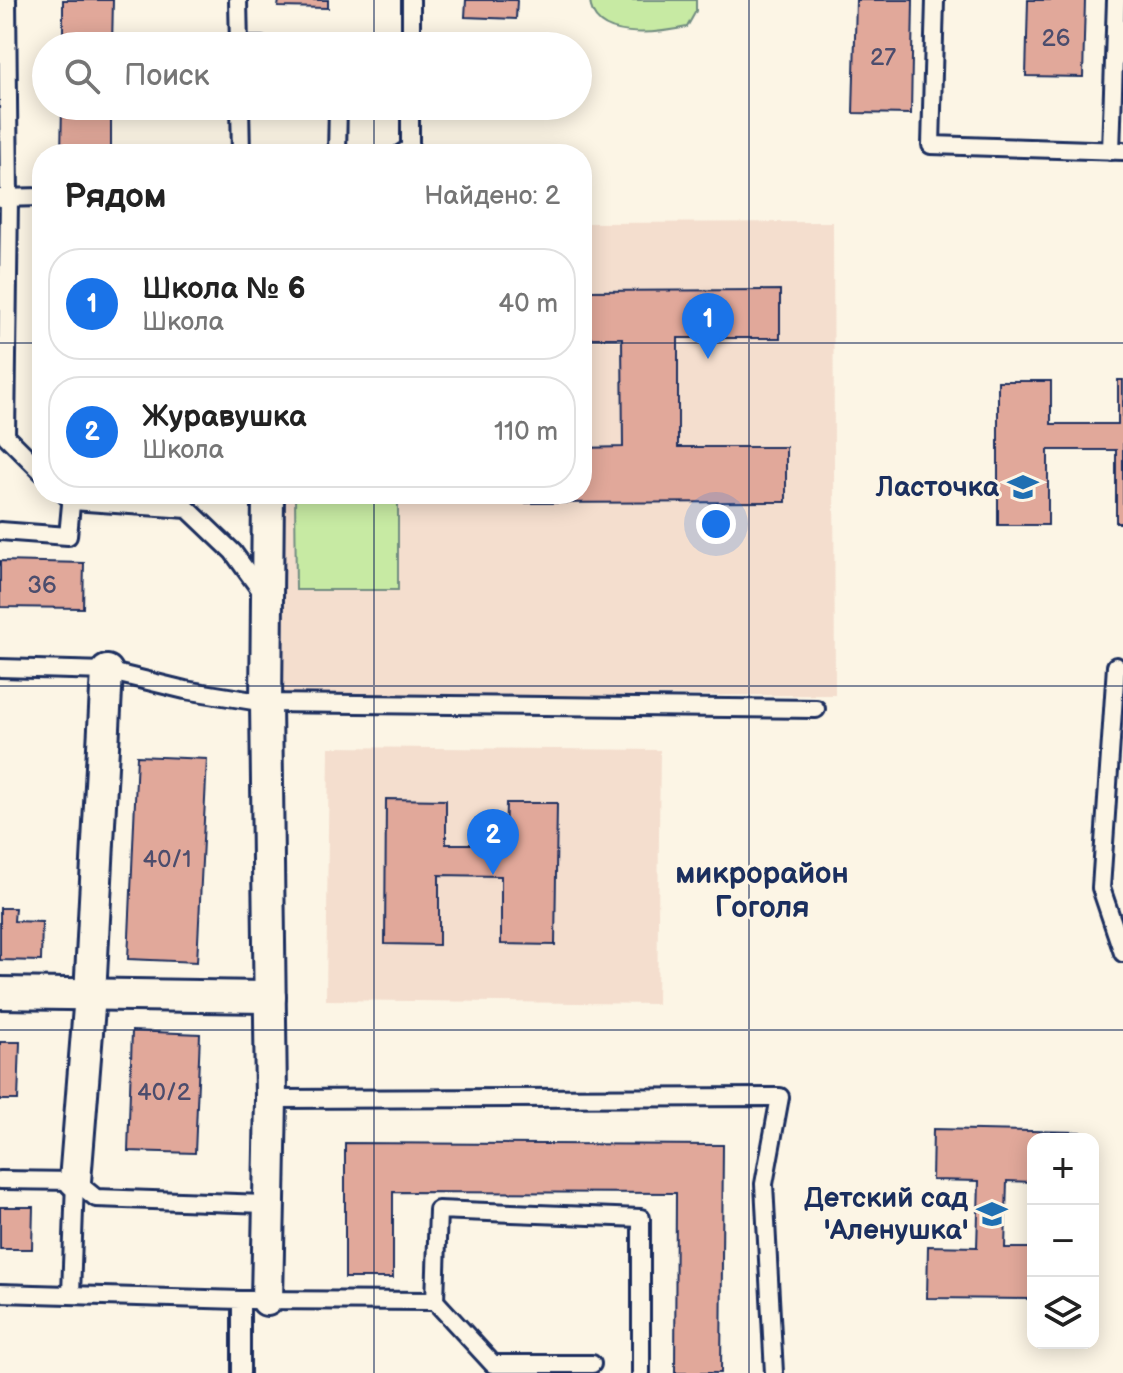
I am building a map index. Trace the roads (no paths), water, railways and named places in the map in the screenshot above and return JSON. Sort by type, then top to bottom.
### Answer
[{"type":"street","points":[[254,1300],[268,1204],[271,1099],[266,703],[268,504]]},
{"type":"street","points":[[75,1181],[90,995],[107,671]]},
{"type":"street","points":[[0,993],[270,997]]},
{"type":"lane","points":[[7,0],[3,432],[32,462]]},
{"type":"lane","points":[[238,0],[239,32]]},
{"type":"lane","points":[[411,0],[411,32]]},
{"type":"lane","points":[[935,0],[931,145],[1117,151],[1116,0]]},
{"type":"lane","points":[[240,120],[241,144]]},
{"type":"lane","points":[[337,144],[338,120]]},
{"type":"lane","points":[[410,120],[410,144]]},
{"type":"lane","points":[[4,198],[32,197]]},
{"type":"lane","points":[[0,531],[68,536],[70,504]]},
{"type":"lane","points":[[143,504],[188,509],[233,552],[268,601]]},
{"type":"lane","points":[[1116,666],[1101,888],[1123,953]]},
{"type":"lane","points":[[0,668],[107,671],[185,690],[266,703],[816,709]]},
{"type":"lane","points":[[271,1099],[780,1097],[764,1184],[774,1373]]},
{"type":"lane","points":[[0,1180],[75,1181],[96,1198],[268,1204]]},
{"type":"lane","points":[[71,1294],[75,1181]]},
{"type":"lane","points":[[592,1364],[493,1364],[435,1301],[438,1210],[641,1218],[641,1373]]},
{"type":"lane","points":[[0,1293],[435,1301]]},
{"type":"lane","points":[[241,1373],[254,1300]]},
{"type":"place","name":"Школа № 6","points":[[708,359]]},
{"type":"place","name":"Ласточка","points":[[1023,487]]},
{"type":"place","name":"Журавушка","points":[[493,875]]},
{"type":"place","name":"Детский сад 'Аленушка'","points":[[992,1214]]},
{"type":"district","name":"микрорайон Гоголя","points":[[762,891]]}]
